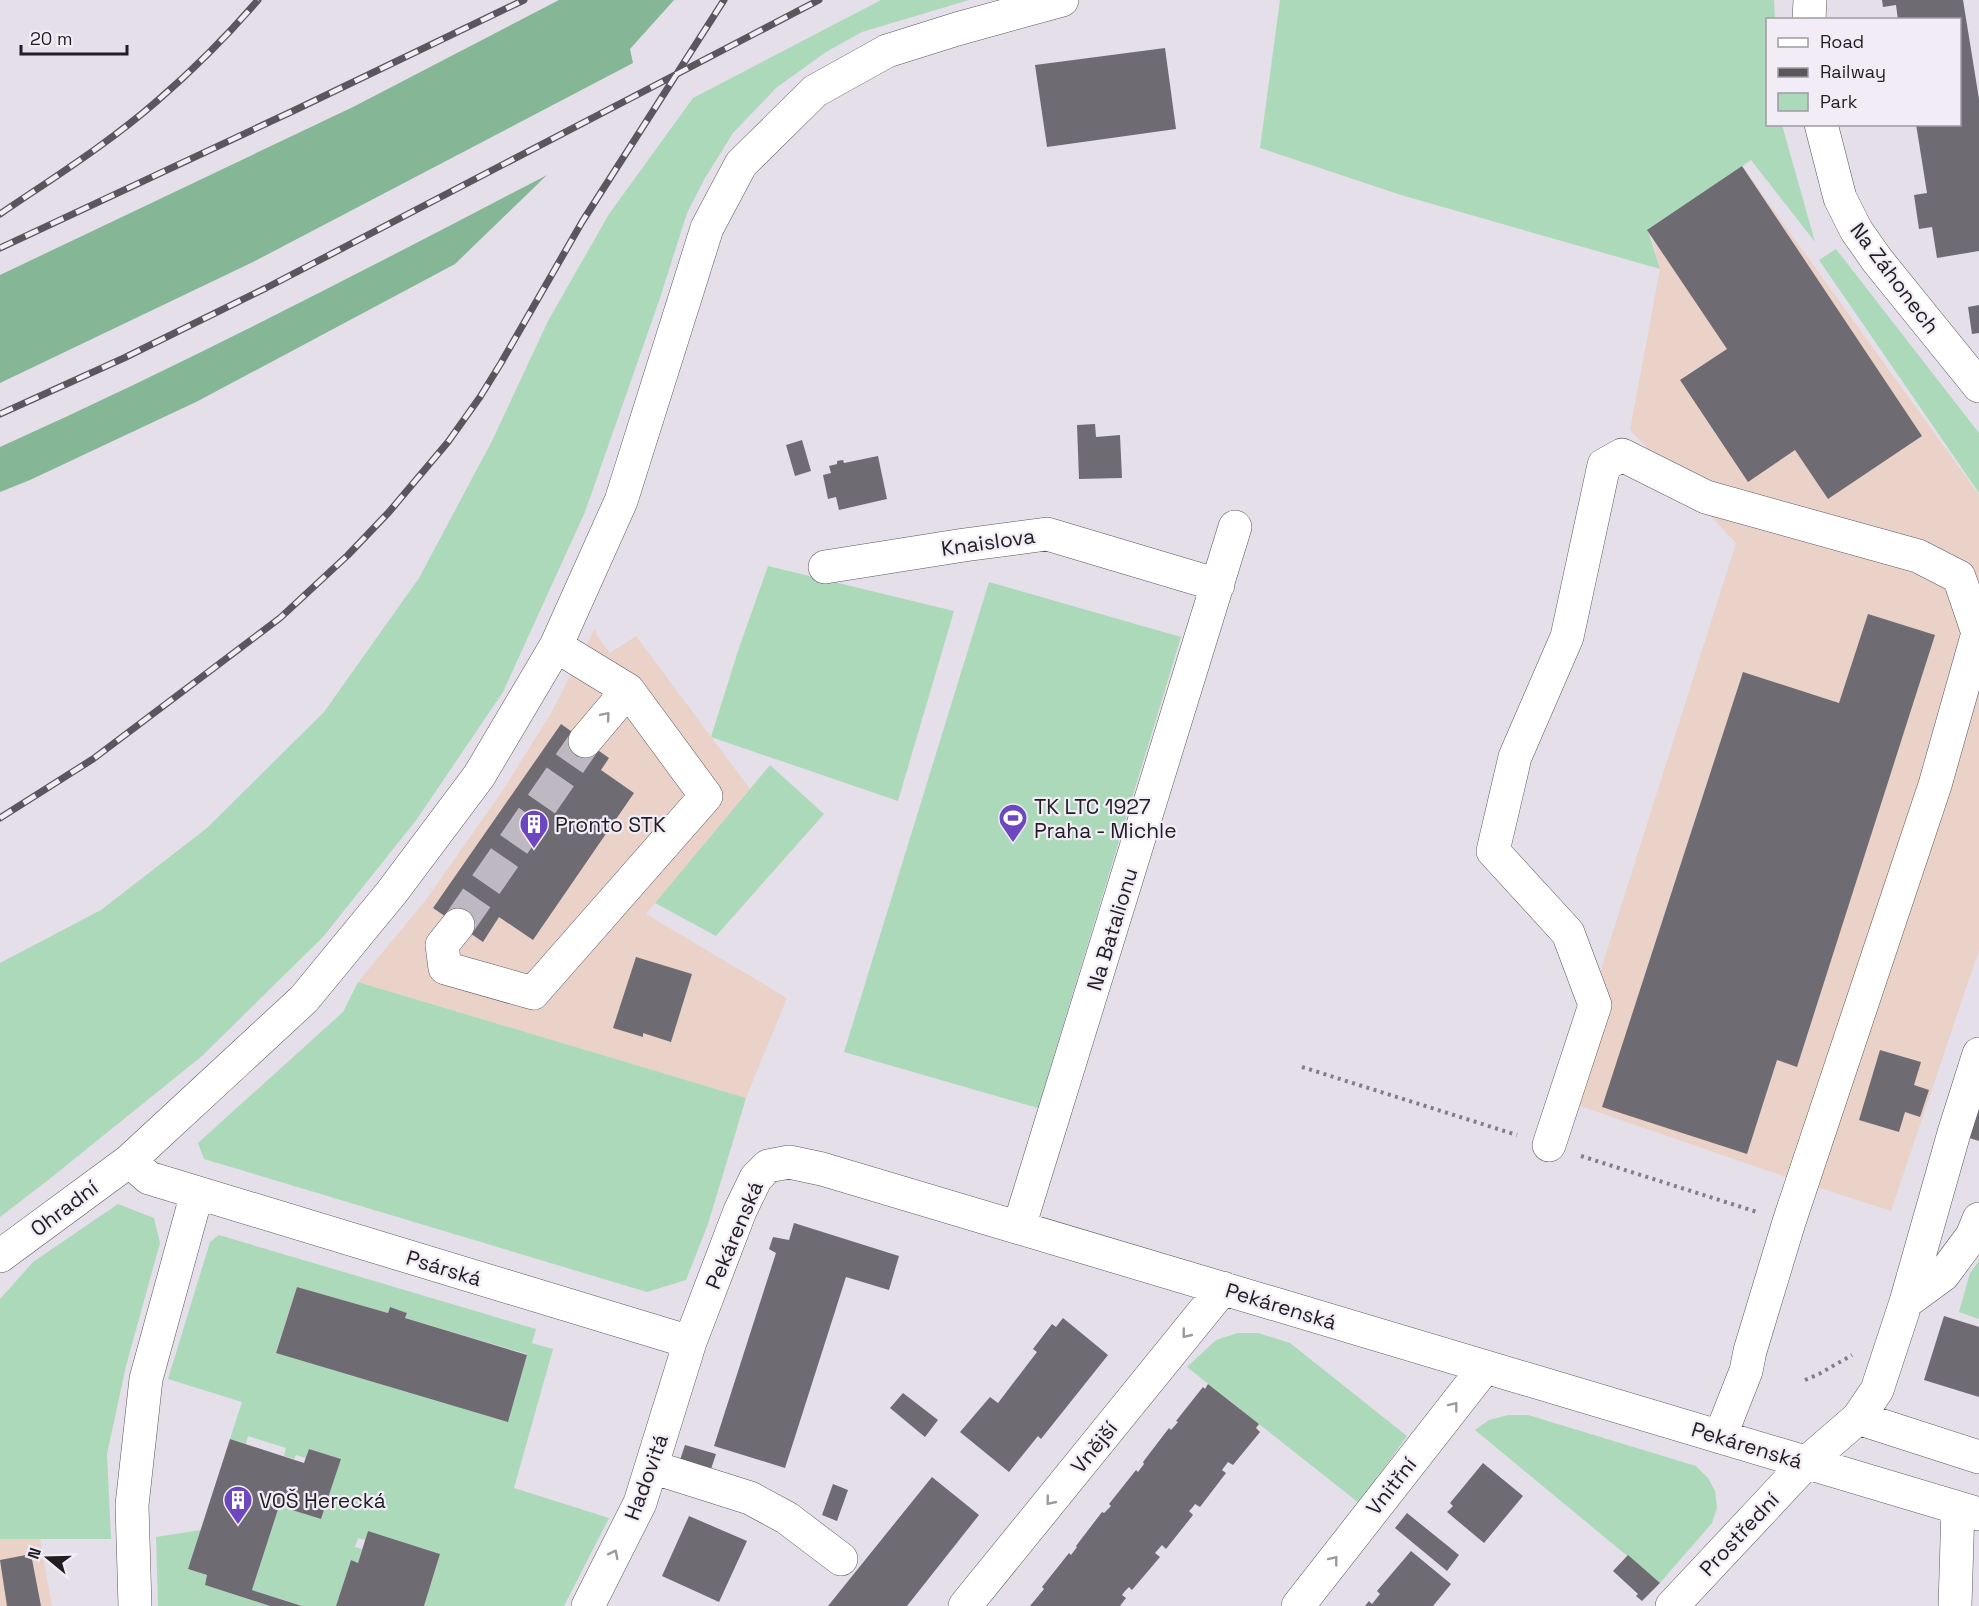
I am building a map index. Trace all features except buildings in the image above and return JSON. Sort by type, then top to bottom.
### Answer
[{"type":"street","name":"Ohradní","points":[[0,1256],[129,1161],[311,990],[392,892],[479,776],[556,646],[621,501],[707,228],[741,164],[815,91],[887,51],[1062,0]]},
{"type":"street","points":[[1809,18],[1810,0]]},
{"type":"street","name":"Na Záhonech","points":[[1821,126],[1839,198],[1856,231],[1979,386]]},
{"type":"street","points":[[1549,1145],[1595,1005],[1568,933],[1493,851],[1515,757],[1567,637],[1604,465],[1622,455],[1706,497],[1918,556],[1959,577],[1978,633],[1935,785],[1789,1222],[1746,1371],[1720,1437]]},
{"type":"street","name":"Na Batalionu","points":[[1019,1227],[1235,527]]},
{"type":"street","name":"Knaislova","points":[[825,567],[1047,534],[1218,585]]},
{"type":"street","points":[[458,925],[442,945],[445,968],[533,993],[706,796],[628,690],[556,646]]},
{"type":"street","points":[[585,741],[628,690]]},
{"type":"street","name":"Prostřední","points":[[1672,1606],[1806,1463],[1858,1418],[1877,1390],[1906,1302],[1979,1054]]},
{"type":"street","name":"Psárská","points":[[129,1161],[149,1178],[690,1342]]},
{"type":"street","name":"Pekárenská","points":[[690,1342],[740,1211],[756,1178],[768,1166],[789,1162],[822,1169],[1019,1227],[1969,1511]]},
{"type":"street","points":[[135,1606],[132,1505],[146,1379],[197,1193]]},
{"type":"street","points":[[1906,1302],[1943,1275],[1972,1236],[1979,1219]]},
{"type":"street","name":"Vnější","points":[[965,1606],[1223,1288]]},
{"type":"street","name":"Hadovitá","points":[[588,1606],[640,1503],[690,1342]]},
{"type":"street","name":"Vnitřní","points":[[1298,1606],[1485,1366]]},
{"type":"street","points":[[1858,1418],[1979,1457]]},
{"type":"street","points":[[652,1467],[750,1498],[787,1518],[841,1558]]},
{"type":"street","points":[[1956,1606],[1969,1511]]},
{"type":"shaded area","points":[[1742,166],[1979,495],[1979,950],[1891,1211],[1560,1099],[1736,543],[1630,430],[1660,269],[1650,230]]},
{"type":"shaded area","points":[[595,628],[597,636],[610,653],[636,636],[750,789],[646,914],[787,998],[746,1098],[358,982],[425,901],[503,790],[550,715]]},
{"type":"shaded area","points":[[0,1539],[40,1539],[52,1606],[0,1606]]},
{"type":"green space","points":[[559,0],[674,0],[630,49],[633,63],[253,262],[0,383],[0,275],[353,107]]},
{"type":"green space","points":[[881,0],[969,0],[862,32],[826,52],[776,88],[733,133],[705,178],[687,213],[660,298],[585,512],[503,692],[417,819],[323,937],[202,1056],[0,1217],[0,963],[101,910],[207,828],[324,712],[419,578],[492,441],[548,321],[609,214],[693,98]]},
{"type":"green space","points":[[1280,0],[1774,0],[1775,18],[1766,18],[1766,126],[1782,126],[1815,242],[1751,160],[1648,230],[1660,269],[1401,195],[1260,148]]},
{"type":"green space","points":[[547,175],[455,264],[198,401],[0,492],[0,447],[207,349]]},
{"type":"green space","points":[[1836,249],[1979,433],[1979,493],[1819,260]]},
{"type":"green space","points":[[768,566],[954,611],[898,801],[711,737]]},
{"type":"green space","name":"TK LTC 1927 Praha - Michle","points":[[989,582],[1181,637],[1038,1108],[844,1052]]},
{"type":"green space","points":[[770,765],[824,814],[716,936],[655,903]]},
{"type":"green space","points":[[358,982],[746,1098],[708,1224],[686,1280],[647,1292],[204,1159],[198,1143],[343,1012]]},
{"type":"green space","points":[[118,1204],[154,1218],[160,1243],[126,1366],[107,1454],[111,1539],[0,1539],[0,1299],[33,1262]]},
{"type":"green space","points":[[219,1235],[536,1329],[532,1343],[553,1349],[514,1488],[609,1518],[564,1606],[424,1606],[440,1554],[368,1531],[365,1540],[358,1538],[355,1547],[362,1549],[358,1563],[351,1560],[336,1606],[303,1606],[252,1590],[283,1494],[293,1497],[290,1509],[321,1519],[341,1459],[309,1449],[306,1458],[296,1455],[294,1459],[284,1456],[286,1448],[248,1436],[246,1444],[230,1439],[242,1402],[168,1379],[210,1242]],"holes":[[[297,1287],[388,1313],[390,1307],[407,1313],[405,1318],[527,1354],[508,1421],[276,1352]]]},
{"type":"green space","points":[[1979,1261],[1979,1319],[1959,1312],[1970,1273]]},
{"type":"green space","points":[[1238,1333],[1258,1333],[1290,1343],[1407,1436],[1359,1503],[1187,1367],[1216,1340]]},
{"type":"green space","points":[[1508,1415],[1528,1415],[1696,1466],[1708,1478],[1715,1491],[1717,1508],[1712,1523],[1660,1583],[1475,1430],[1489,1420]]},
{"type":"green space","points":[[201,1530],[188,1569],[207,1575],[205,1585],[270,1606],[158,1606],[156,1537]]},
{"type":"tunnel","points":[[458,925],[585,741]]},
{"type":"railway","points":[[0,214],[80,160],[139,116],[197,65],[258,0]]},
{"type":"railway","points":[[0,248],[524,0]]},
{"type":"railway","points":[[0,818],[93,759],[280,618],[348,555],[389,512],[448,442],[480,397],[582,222],[724,0]]},
{"type":"railway","points":[[0,414],[124,358],[266,288],[819,0]]},
{"type":"place","name":"TK LTC 1927 Praha - Michle","points":[[1013,844]]},
{"type":"place","name":"Pronto STK","points":[[534,850]]},
{"type":"place","name":"VOŠ Herecká","points":[[238,1526]]}]
